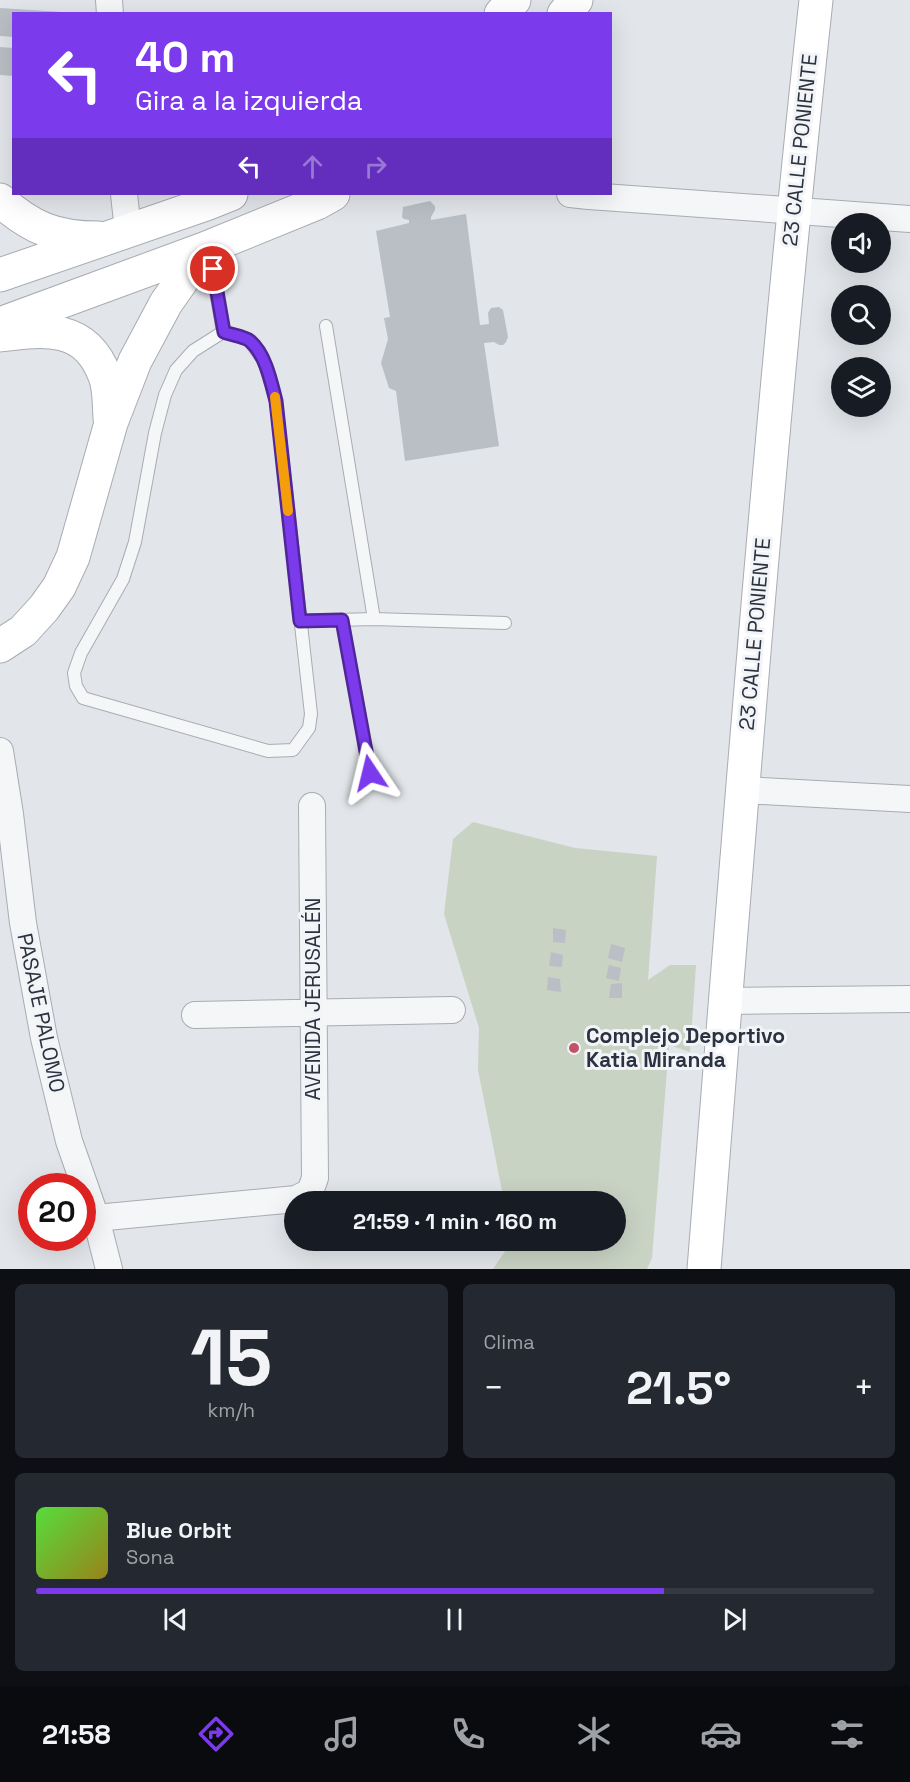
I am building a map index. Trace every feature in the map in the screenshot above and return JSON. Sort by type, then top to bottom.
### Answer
[{"type":"main road","points":[[503,12],[514,0]]},
{"type":"main road","points":[[566,12],[576,0]]},
{"type":"main road","name":"23 CALLE PONIENTE","points":[[704,1269],[761,561],[793,210],[816,0]]},
{"type":"main road","points":[[0,275],[228,195]]},
{"type":"main road","points":[[0,324],[206,248],[317,203],[331,195]]},
{"type":"main road","points":[[0,200],[17,215],[45,230],[75,238],[117,235]]},
{"type":"main road","points":[[0,646],[23,631],[59,587],[73,557],[111,423],[135,361],[166,303],[206,248]]},
{"type":"main road","points":[[0,335],[40,331],[63,334],[81,341],[96,357],[106,378],[111,423]]},
{"type":"street","points":[[117,235],[124,195]]},
{"type":"street","points":[[580,195],[910,219]]},
{"type":"street","name":"PASAJE PALOMO","points":[[0,751],[23,923],[44,1038],[69,1141],[80,1173]]},
{"type":"street","points":[[743,790],[910,799]]},
{"type":"street","name":"AVENIDA JERUSALÉN","points":[[96,1218],[296,1199],[310,1192],[315,1178],[312,806]]},
{"type":"street","points":[[726,1001],[910,999]]},
{"type":"street","points":[[195,1015],[452,1010]]},
{"type":"street","name":"PASAJE PALOMO","points":[[96,1218],[109,1269]]},
{"type":"lane","points":[[206,248],[224,332]]},
{"type":"lane","points":[[326,326],[374,620]]},
{"type":"lane","points":[[224,332],[249,340],[264,361],[276,401],[311,714],[309,728],[293,750],[268,751],[83,698],[76,686],[74,673],[81,653],[123,579],[135,542],[155,433],[165,395],[176,370],[193,351],[224,332]]},
{"type":"lane","points":[[342,620],[370,773]]},
{"type":"lane","points":[[300,621],[505,623]]},
{"type":"green space","name":"Complejo Deportivo Katia Miranda","points":[[473,822],[575,848],[657,856],[648,980],[670,965],[696,965],[690,1052],[669,1045],[652,1258],[647,1269],[493,1269],[505,1251],[626,1251],[626,1191],[502,1191],[478,1070],[479,1028],[444,914],[453,839]]},
{"type":"building","points":[[0,8],[62,12],[12,12],[12,37],[0,36]]},
{"type":"building","points":[[0,47],[12,48],[12,76],[0,75]]},
{"type":"building","points":[[430,201],[435,206],[431,220],[466,214],[480,325],[489,324],[488,313],[491,308],[499,307],[503,310],[508,337],[506,342],[503,345],[494,342],[484,343],[499,446],[405,461],[396,391],[389,388],[381,363],[388,339],[384,318],[390,317],[376,231],[409,223],[409,220],[402,217],[403,207]]},
{"type":"building","points":[[553,928],[566,930],[565,943],[553,942]]},
{"type":"building","points":[[611,944],[625,948],[622,962],[608,958]]},
{"type":"building","points":[[551,952],[563,955],[562,967],[549,966]]},
{"type":"building","points":[[609,965],[621,968],[619,981],[606,978]]},
{"type":"building","points":[[548,977],[560,979],[561,992],[547,990]]},
{"type":"building","points":[[622,983],[622,998],[609,998],[611,984]]},
{"type":"slow traffic","points":[[275,397],[288,511]]},
{"type":"place","name":"Complejo Deportivo Katia Miranda","points":[[574,1048]]},
{"type":"route","points":[[213,269],[224,332],[249,340],[264,361],[270,378],[276,401],[300,621],[342,620],[370,773]]}]
